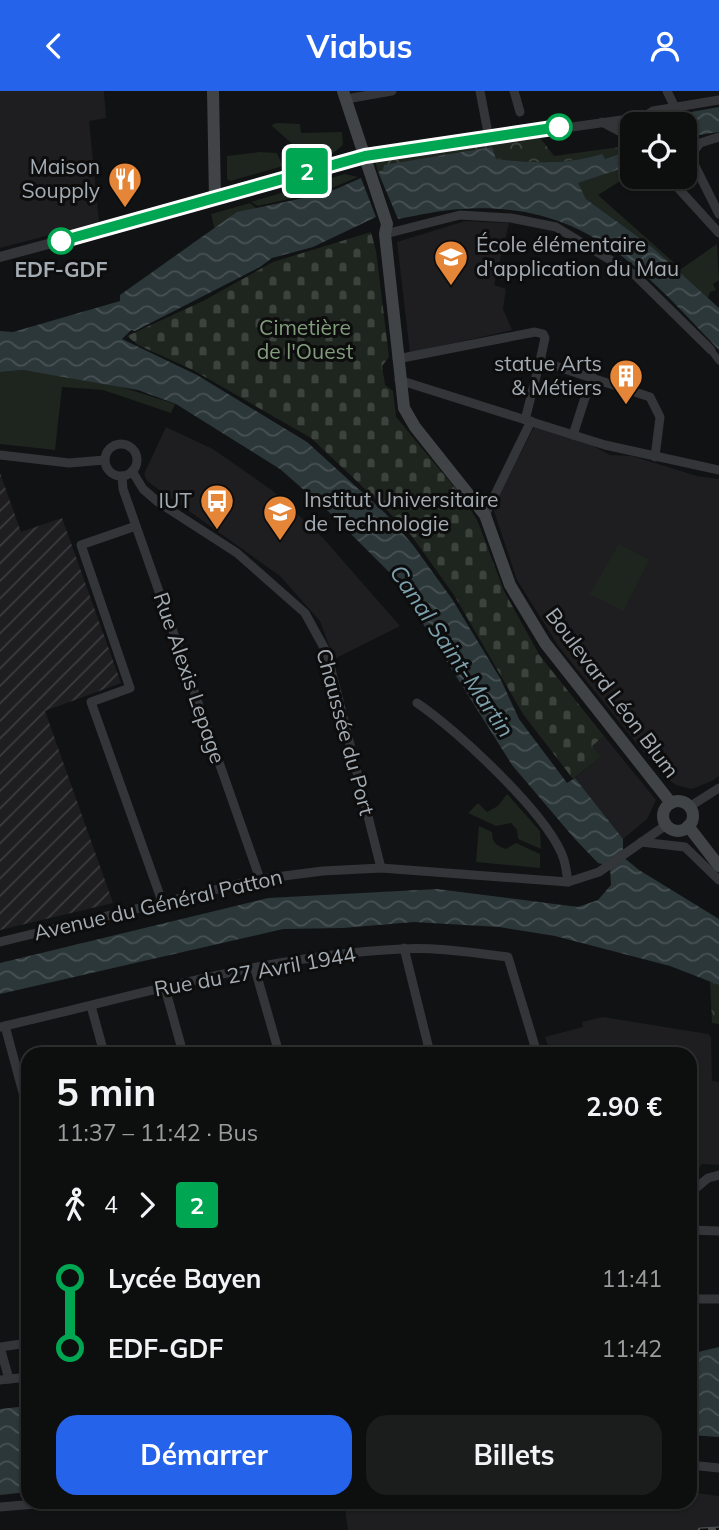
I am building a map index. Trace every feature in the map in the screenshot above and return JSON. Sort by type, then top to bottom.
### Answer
[{"type":"main road","points":[[213,91],[215,199],[367,161]]},
{"type":"main road","name":"Boulevard Léon Blum","points":[[344,95],[367,161],[386,229],[399,380],[404,408],[415,427],[485,515],[510,585],[545,643],[671,803]]},
{"type":"main road","points":[[683,802],[690,807],[692,819],[688,826],[680,831],[666,825],[663,815],[671,803],[683,802]]},
{"type":"main road","points":[[688,826],[719,866]]},
{"type":"street","points":[[344,95],[392,91]]},
{"type":"street","points":[[480,91],[489,138]]},
{"type":"street","points":[[514,91],[520,113]]},
{"type":"street","points":[[667,91],[676,112]]},
{"type":"street","points":[[661,112],[674,107],[719,100]]},
{"type":"street","points":[[601,121],[620,131]]},
{"type":"street","points":[[367,161],[489,138],[620,121]]},
{"type":"street","points":[[697,147],[700,143],[719,137]]},
{"type":"street","points":[[697,165],[719,214]]},
{"type":"street","points":[[679,189],[719,233]]},
{"type":"street","points":[[0,257],[215,199]]},
{"type":"street","points":[[386,229],[460,215],[511,218],[556,227],[635,275],[711,349],[719,361]]},
{"type":"street","points":[[397,359],[535,332],[545,338],[528,421],[485,515]]},
{"type":"street","points":[[540,361],[650,397],[660,417],[654,457]]},
{"type":"street","points":[[573,435],[592,376]]},
{"type":"street","points":[[399,380],[573,435],[654,457],[719,470]]},
{"type":"street","points":[[124,445],[136,456],[132,471],[122,476],[110,472],[105,460],[113,446],[124,445]]},
{"type":"street","points":[[0,455],[69,463],[105,460]]},
{"type":"street","name":"Chaussée du Port","points":[[132,471],[143,489],[158,502],[237,553],[305,613],[327,653],[382,868]]},
{"type":"street","name":"Rue Alexis Lepage","points":[[122,476],[123,489],[260,879]]},
{"type":"street","points":[[136,526],[81,545],[130,688],[91,702],[163,904]]},
{"type":"street","points":[[417,703],[456,732],[544,826],[564,859],[568,882]]},
{"type":"street","points":[[690,807],[719,788]]},
{"type":"street","name":"Avenue du Général Patton","points":[[0,942],[260,879],[323,870],[382,868],[568,882],[599,872],[666,825]]},
{"type":"street","points":[[638,845],[685,847],[719,880]]},
{"type":"street","points":[[404,948],[429,1047]]},
{"type":"street","name":"Rue du 27 Avril 1944","points":[[2,1027],[255,969],[404,948],[508,957],[535,1047]]},
{"type":"street","points":[[255,969],[277,1047]]},
{"type":"street","points":[[165,988],[181,1047]]},
{"type":"street","points":[[91,1006],[102,1047]]},
{"type":"street","points":[[2,1027],[21,1088]]},
{"type":"street","points":[[697,1187],[708,1178],[719,1175]]},
{"type":"street","points":[[697,1230],[719,1231]]},
{"type":"street","points":[[697,1299],[719,1299]]},
{"type":"street","points":[[4,1379],[0,1347],[21,1344]]},
{"type":"street","points":[[697,1466],[719,1468]]},
{"type":"street","points":[[0,1507],[21,1505]]},
{"type":"shaded area","points":[[0,91],[104,91],[106,118],[89,121],[99,222],[0,248]]},
{"type":"shaded area","name":"École élémentaire d'application du Mau","points":[[465,221],[509,223],[494,285],[506,289],[503,309],[512,330],[410,353],[397,242]]},
{"type":"shaded area","name":"Institut Universitaire de Technologie","points":[[166,427],[213,449],[273,491],[323,538],[400,626],[334,659],[320,621],[280,576],[147,481],[144,474]]},
{"type":"shaded area","points":[[534,427],[590,444],[610,455],[632,456],[697,476],[719,479],[719,776],[712,781],[692,789],[676,785],[663,776],[559,647],[517,580],[493,508]]},
{"type":"shaded area","points":[[0,473],[21,532],[62,518],[121,683],[45,711],[113,903],[0,930]]},
{"type":"shaded area","points":[[604,736],[656,800],[647,819],[623,839],[575,778],[601,757],[592,746]]},
{"type":"shaded area","points":[[603,1017],[708,1034],[711,1037],[712,1081],[719,1082],[719,1165],[702,1164],[697,1171],[697,1047],[548,1047],[545,1037],[583,1027],[582,1022]]},
{"type":"shaded area","points":[[697,1493],[719,1496],[719,1530],[348,1530],[345,1509],[697,1509]]},
{"type":"green space","points":[[300,124],[301,133],[342,132],[343,145],[333,153],[294,164],[292,155],[298,149],[271,125]]},
{"type":"green space","points":[[538,135],[554,156],[620,147],[620,153],[604,159],[602,154],[575,160],[536,162],[496,159],[491,147],[378,172],[375,161]]},
{"type":"green space","points":[[277,153],[283,166],[230,181],[227,179],[227,156]]},
{"type":"green space","points":[[620,169],[620,181],[598,195],[681,269],[717,244],[719,280],[713,284],[716,290],[710,292],[708,298],[652,247],[586,199],[577,183]]},
{"type":"green space","points":[[345,174],[358,177],[327,190],[258,206],[251,202]]},
{"type":"green space","points":[[250,203],[268,218],[216,235],[211,214]]},
{"type":"green space","name":"Cimetière de l'Ouest","points":[[371,232],[376,251],[389,357],[382,366],[385,385],[393,391],[396,417],[465,500],[478,522],[504,591],[540,656],[604,736],[592,746],[601,757],[573,779],[523,714],[454,595],[411,535],[382,505],[311,438],[193,370],[138,345],[127,336],[203,301],[273,262]]},
{"type":"green space","points":[[23,370],[109,383],[175,404],[171,413],[103,390],[62,387],[55,450],[0,444],[0,372]]},
{"type":"green space","points":[[619,544],[649,560],[623,611],[590,594]]},
{"type":"green space","points":[[507,794],[540,831],[541,849],[518,839],[517,830],[511,823],[496,826],[468,813],[478,803],[487,812],[498,806]]},
{"type":"green space","points":[[479,826],[492,832],[495,843],[506,849],[516,843],[540,854],[540,868],[476,862]]},
{"type":"green space","points":[[710,981],[719,985],[719,1024],[712,1023]]},
{"type":"water","points":[[719,107],[719,132],[697,135],[697,112],[691,112]]},
{"type":"water","points":[[492,147],[496,159],[536,162],[575,160],[602,154],[605,159],[620,153],[620,169],[578,183],[586,199],[652,247],[719,308],[719,350],[636,268],[608,246],[577,229],[543,216],[505,209],[462,209],[398,219],[378,172],[383,170],[384,165]]},
{"type":"water","name":"Canal Saint-Martin","points":[[361,178],[376,217],[313,247],[272,258],[260,267],[135,331],[131,330],[122,339],[197,375],[307,442],[385,513],[413,545],[452,599],[500,678],[519,719],[567,783],[575,778],[623,839],[623,857],[639,870],[719,919],[719,985],[670,966],[555,936],[499,927],[414,922],[343,928],[283,929],[0,994],[0,963],[268,898],[437,889],[578,907],[598,900],[611,885],[610,866],[598,863],[512,765],[393,576],[329,512],[280,469],[176,404],[138,390],[23,370],[0,372],[0,331],[13,332],[120,301],[120,295],[237,212],[327,193]]},
{"type":"water","points":[[719,1347],[719,1437],[697,1435],[697,1352]]},
{"type":"water","points":[[21,1407],[21,1493],[0,1495],[0,1409]]},
{"type":"railway","points":[[700,1530],[719,1529]]},
{"type":"bus line","name":"2","points":[[61,241],[365,156],[559,127]]},
{"type":"place","name":"Maison Soupply","points":[[125,209]]},
{"type":"place","name":"EDF-GDF","points":[[61,241]]},
{"type":"place","name":"École élémentaire d'application du Mau","points":[[451,287]]},
{"type":"place","name":"statue Arts & Métiers","points":[[626,406]]},
{"type":"place","name":"IUT","points":[[217,531]]},
{"type":"place","name":"Institut Universitaire de Technologie","points":[[280,542]]}]
